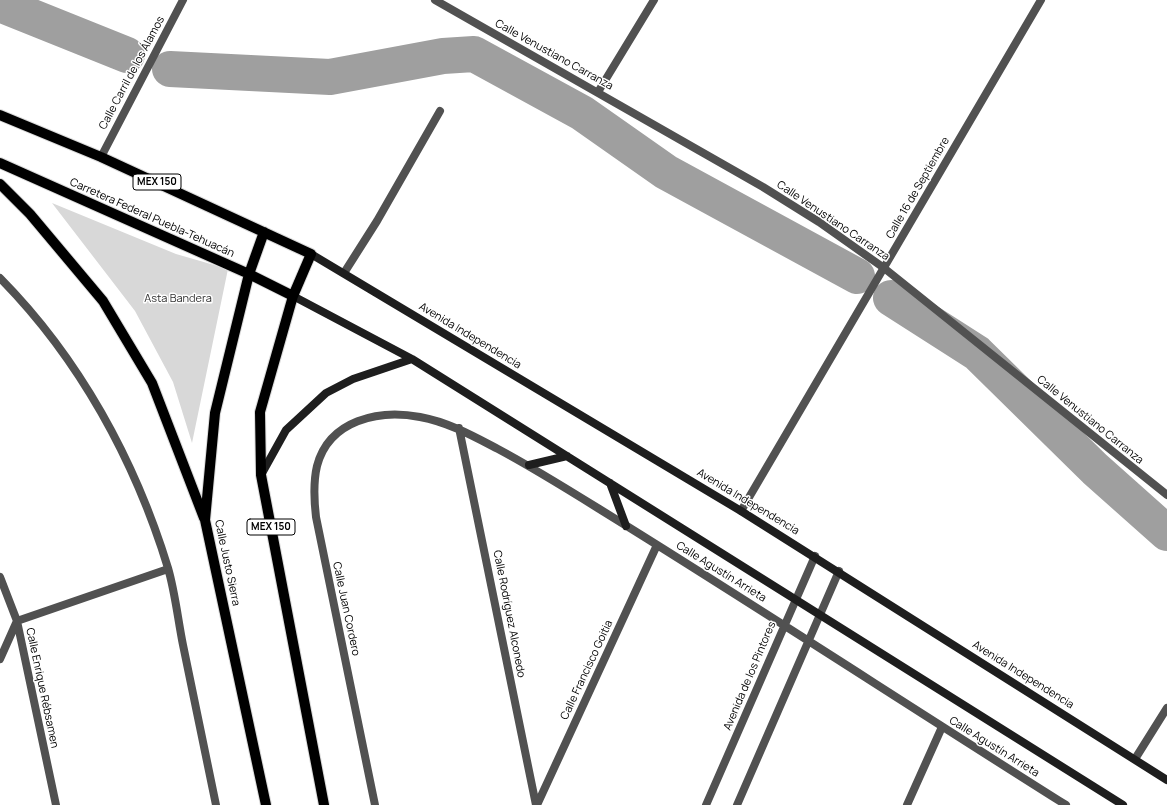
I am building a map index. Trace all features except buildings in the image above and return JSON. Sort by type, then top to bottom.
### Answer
[{"type":"main road","name":"MEX 150","points":[[0,115],[101,157],[311,254],[293,296],[260,412],[261,475],[324,805]]},
{"type":"main road","name":"Carretera Federal Puebla-Tehuacán","points":[[0,163],[249,274],[293,296]]},
{"type":"main road","points":[[0,184],[30,214],[103,301],[152,382],[205,520]]},
{"type":"main road","name":"Calle Justo Sierra","points":[[264,232],[249,274],[215,413],[205,520],[266,805]]},
{"type":"main road","name":"Avenida Independencia","points":[[311,254],[815,556],[1167,780]]},
{"type":"main road","points":[[293,296],[412,359],[820,613],[1123,805]]},
{"type":"main road","points":[[261,475],[286,430],[326,393],[353,379],[412,359]]},
{"type":"main road","points":[[529,465],[567,456]]},
{"type":"main road","points":[[610,483],[626,526]]},
{"type":"street","name":"Calle Carril de los Álamos","points":[[101,157],[183,0]]},
{"type":"street","name":"Calle Venustiano Carranza","points":[[435,0],[790,202],[884,268],[1167,495]]},
{"type":"street","points":[[598,92],[654,0]]},
{"type":"street","name":"Calle 16 de Septiembre","points":[[741,511],[1041,0]]},
{"type":"street","points":[[344,273],[377,221],[440,111]]},
{"type":"street","points":[[0,278],[22,300],[61,348],[99,407],[132,472],[168,569],[216,805]]},
{"type":"street","name":"Calle Agustín Arrieta","points":[[345,426],[368,416],[396,415],[420,417],[459,428],[529,465],[809,640],[942,727],[1066,805]]},
{"type":"street","name":"Calle Juan Cordero","points":[[345,426],[328,443],[318,464],[313,492],[317,525],[375,805]]},
{"type":"street","name":"Calle Rodríguez Alconedo","points":[[459,428],[536,805]]},
{"type":"street","name":"Calle Francisco Goitia","points":[[536,805],[657,545]]},
{"type":"street","name":"Avenida de los Pintores","points":[[706,805],[815,556]]},
{"type":"street","points":[[0,659],[17,621],[168,569]]},
{"type":"street","points":[[737,805],[839,571]]},
{"type":"street","name":"Calle Enrique Rébsamen","points":[[0,577],[17,621],[56,805]]},
{"type":"street","points":[[1135,760],[1167,708]]},
{"type":"street","points":[[907,805],[942,727]]},
{"type":"green space","name":"Asta Bandera","points":[[52,203],[176,254],[228,269],[192,443],[173,382],[135,311]]},
{"type":"waterway","points":[[0,4],[127,55]]},
{"type":"waterway","points":[[170,69],[330,77],[443,56],[474,54],[582,113],[666,172],[857,276]]},
{"type":"waterway","points":[[891,298],[977,353],[1095,469],[1167,533]]}]
